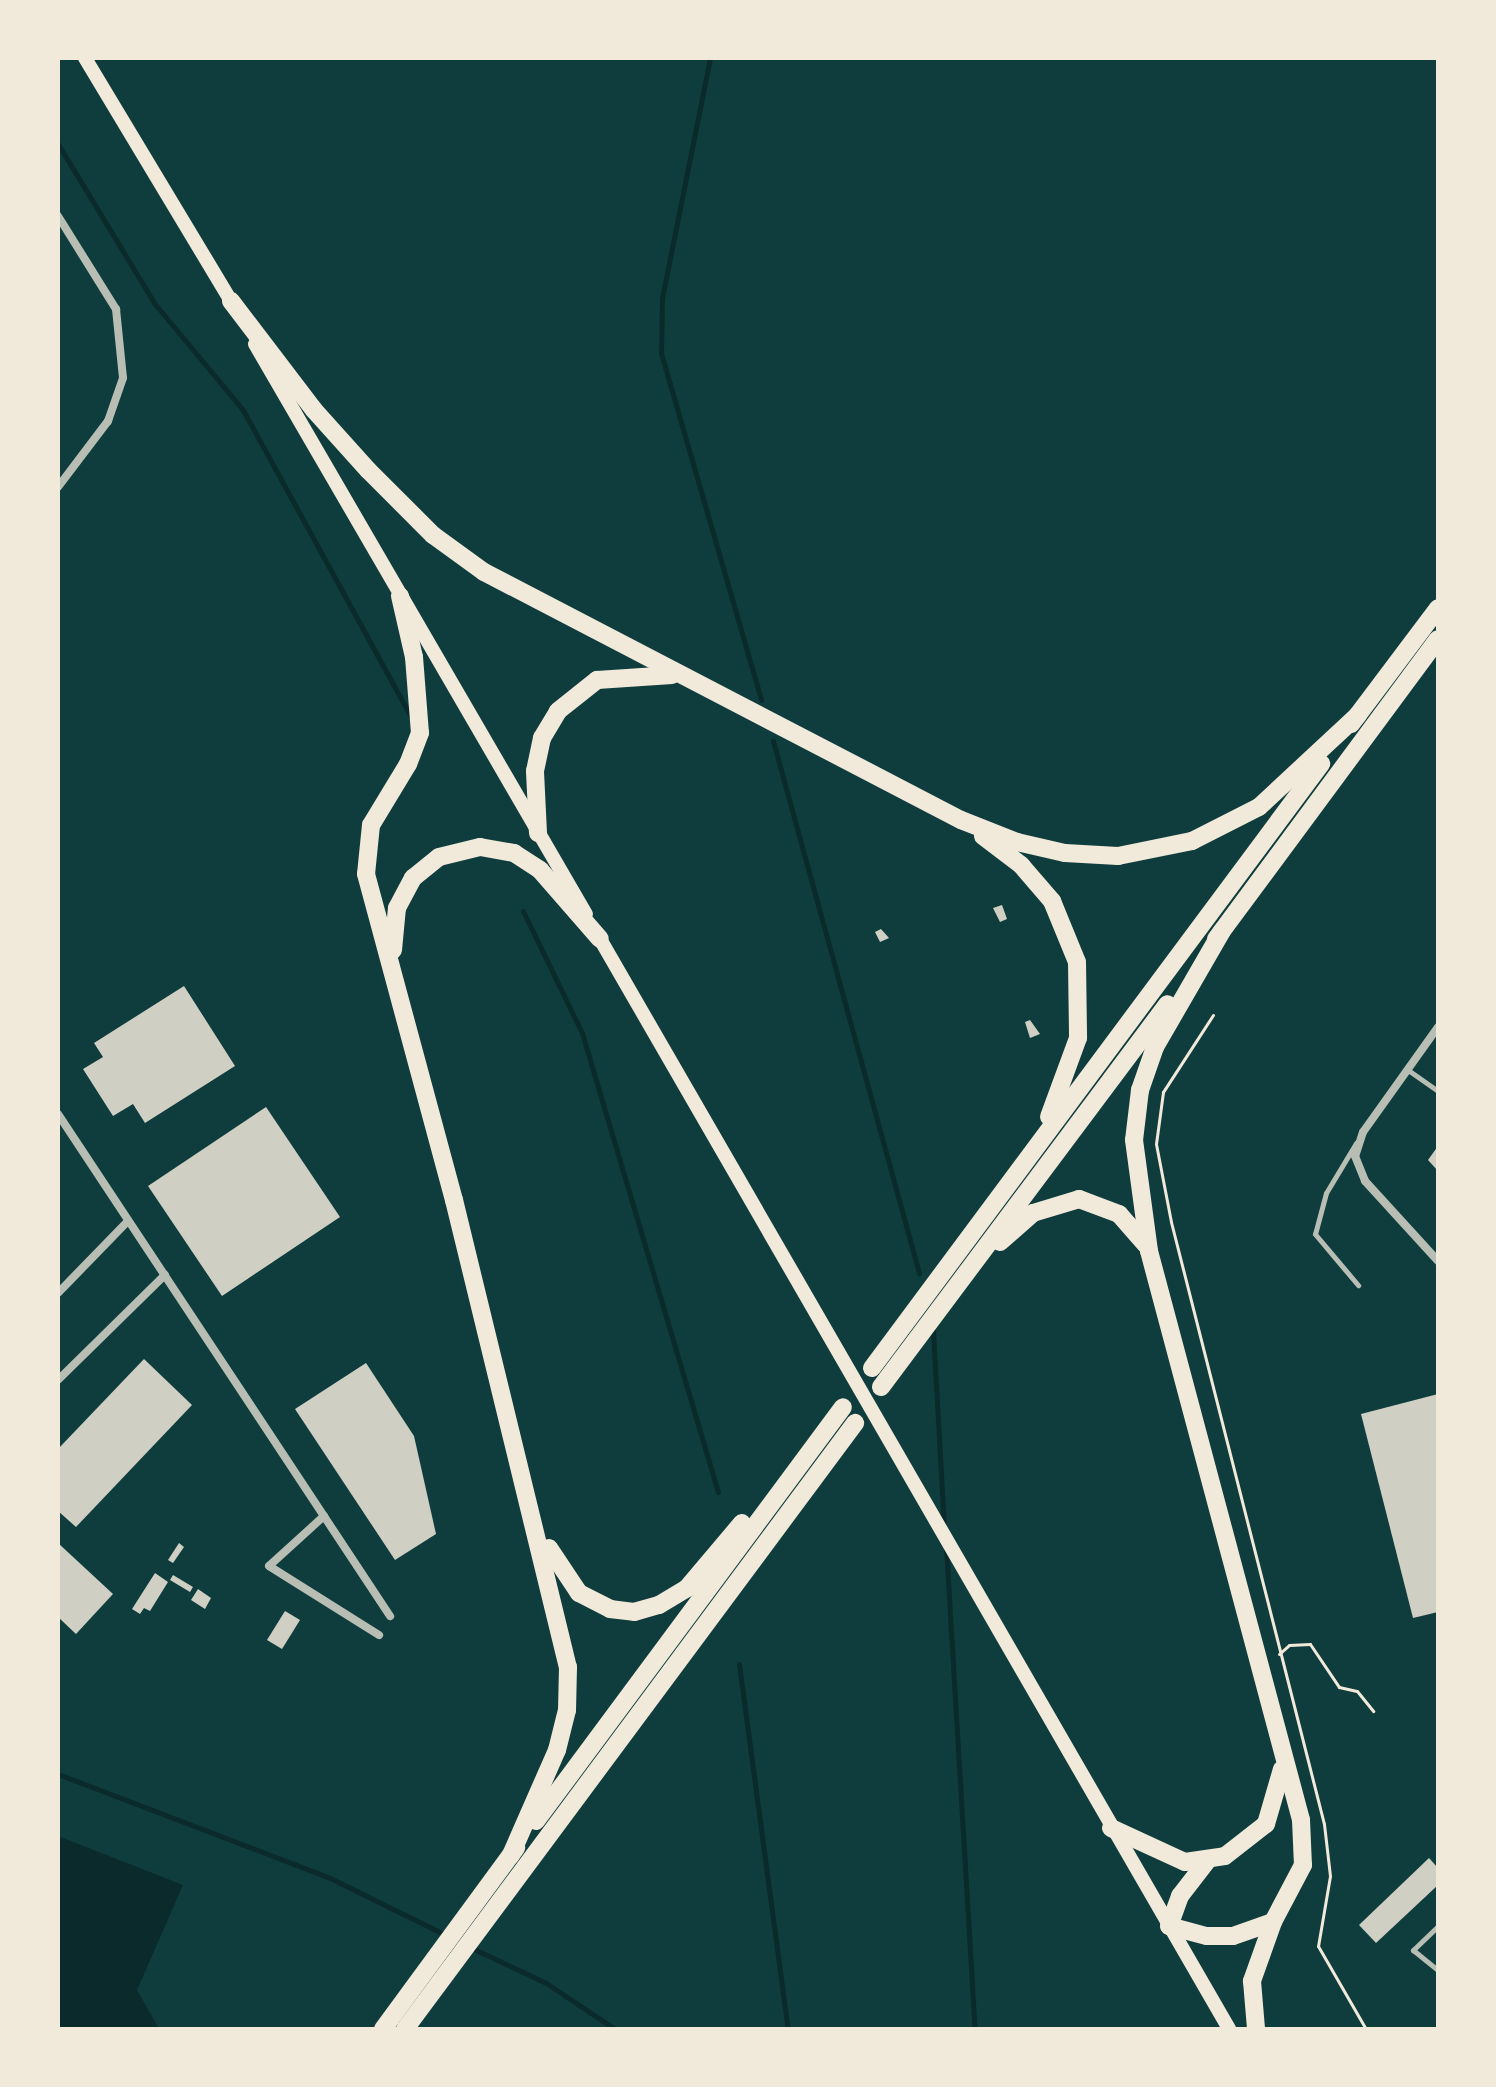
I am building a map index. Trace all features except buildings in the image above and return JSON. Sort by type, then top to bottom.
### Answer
[{"type":"highway","points":[[231,301],[314,410],[433,535],[484,572],[961,820],[1031,846],[1074,855],[1118,856],[1175,847],[1259,807],[1358,715]]},
{"type":"highway","points":[[400,596],[414,657],[420,733],[403,774],[371,825],[366,859],[373,908],[393,961],[533,1512],[564,1641],[568,1693],[551,1769],[492,1897]]},
{"type":"highway","points":[[872,1368],[1438,608]]},
{"type":"highway","points":[[881,1387],[1438,639]]},
{"type":"highway","points":[[538,833],[538,753],[548,723],[568,699],[613,677],[681,676]]},
{"type":"highway","points":[[961,820],[1039,885],[1061,918],[1077,962],[1078,1038],[1059,1095],[1028,1158]]},
{"type":"highway","points":[[393,961],[394,920],[406,888],[439,857],[468,848],[504,850],[523,858],[600,939]]},
{"type":"highway","points":[[1222,931],[1163,1030],[1140,1090],[1135,1165],[1149,1251],[1304,1845],[1297,1882],[1273,1922],[1252,1981],[1256,2029]]},
{"type":"highway","points":[[953,1291],[1033,1213],[1067,1199],[1091,1200],[1112,1209],[1127,1219],[1149,1251]]},
{"type":"highway","points":[[511,1855],[843,1407]]},
{"type":"highway","points":[[383,2029],[410,2007],[855,1423]]},
{"type":"highway","points":[[533,1512],[570,1585],[610,1609],[648,1610],[687,1588],[769,1489],[809,1451]]},
{"type":"highway","points":[[1273,1922],[1233,1936],[1207,1936],[1169,1926],[1180,1896],[1207,1861],[1246,1844],[1266,1824],[1280,1791],[1282,1759]]},
{"type":"highway","points":[[1111,1828],[1164,1857],[1207,1861]]},
{"type":"highway","points":[[405,2029],[410,2007]]},
{"type":"main road","points":[[85,58],[231,301],[634,995],[1229,2029]]},
{"type":"street","points":[[58,216],[116,309],[123,378],[108,421],[58,487]]},
{"type":"street","points":[[1438,1027],[1363,1132],[1355,1156],[1365,1181],[1438,1261]]},
{"type":"street","points":[[58,1114],[390,1616]]},
{"type":"street","points":[[58,1293],[128,1221]]},
{"type":"street","points":[[58,1380],[165,1275]]},
{"type":"street","points":[[324,1516],[269,1566],[379,1635]]},
{"type":"lane","points":[[1408,1070],[1438,1091]]},
{"type":"lane","points":[[1358,1285],[1315,1234],[1326,1193],[1363,1132]]},
{"type":"lane","points":[[1438,1926],[1413,1950],[1438,1970]]},
{"type":"path","points":[[1213,1015],[1163,1092],[1156,1144],[1171,1222],[1324,1824],[1330,1876],[1318,1946],[1366,2029]]},
{"type":"path","points":[[1279,1654],[1289,1645],[1310,1644],[1339,1687],[1357,1691],[1373,1711]]},
{"type":"water","points":[[58,1836],[183,1885],[137,1990],[159,2029],[58,2029]]},
{"type":"waterway","points":[[710,58],[662,298],[661,353],[761,700]]},
{"type":"waterway","points":[[58,144],[155,304],[243,410],[410,715]]},
{"type":"waterway","points":[[773,741],[919,1273]]},
{"type":"waterway","points":[[523,911],[582,1033],[718,1492]]},
{"type":"waterway","points":[[933,1331],[944,1526]]},
{"type":"waterway","points":[[946,1547],[975,2029]]},
{"type":"waterway","points":[[739,1664],[788,2029]]},
{"type":"waterway","points":[[58,1774],[328,1877],[448,1936]]},
{"type":"waterway","points":[[472,1948],[546,1983],[615,2029]]}]
